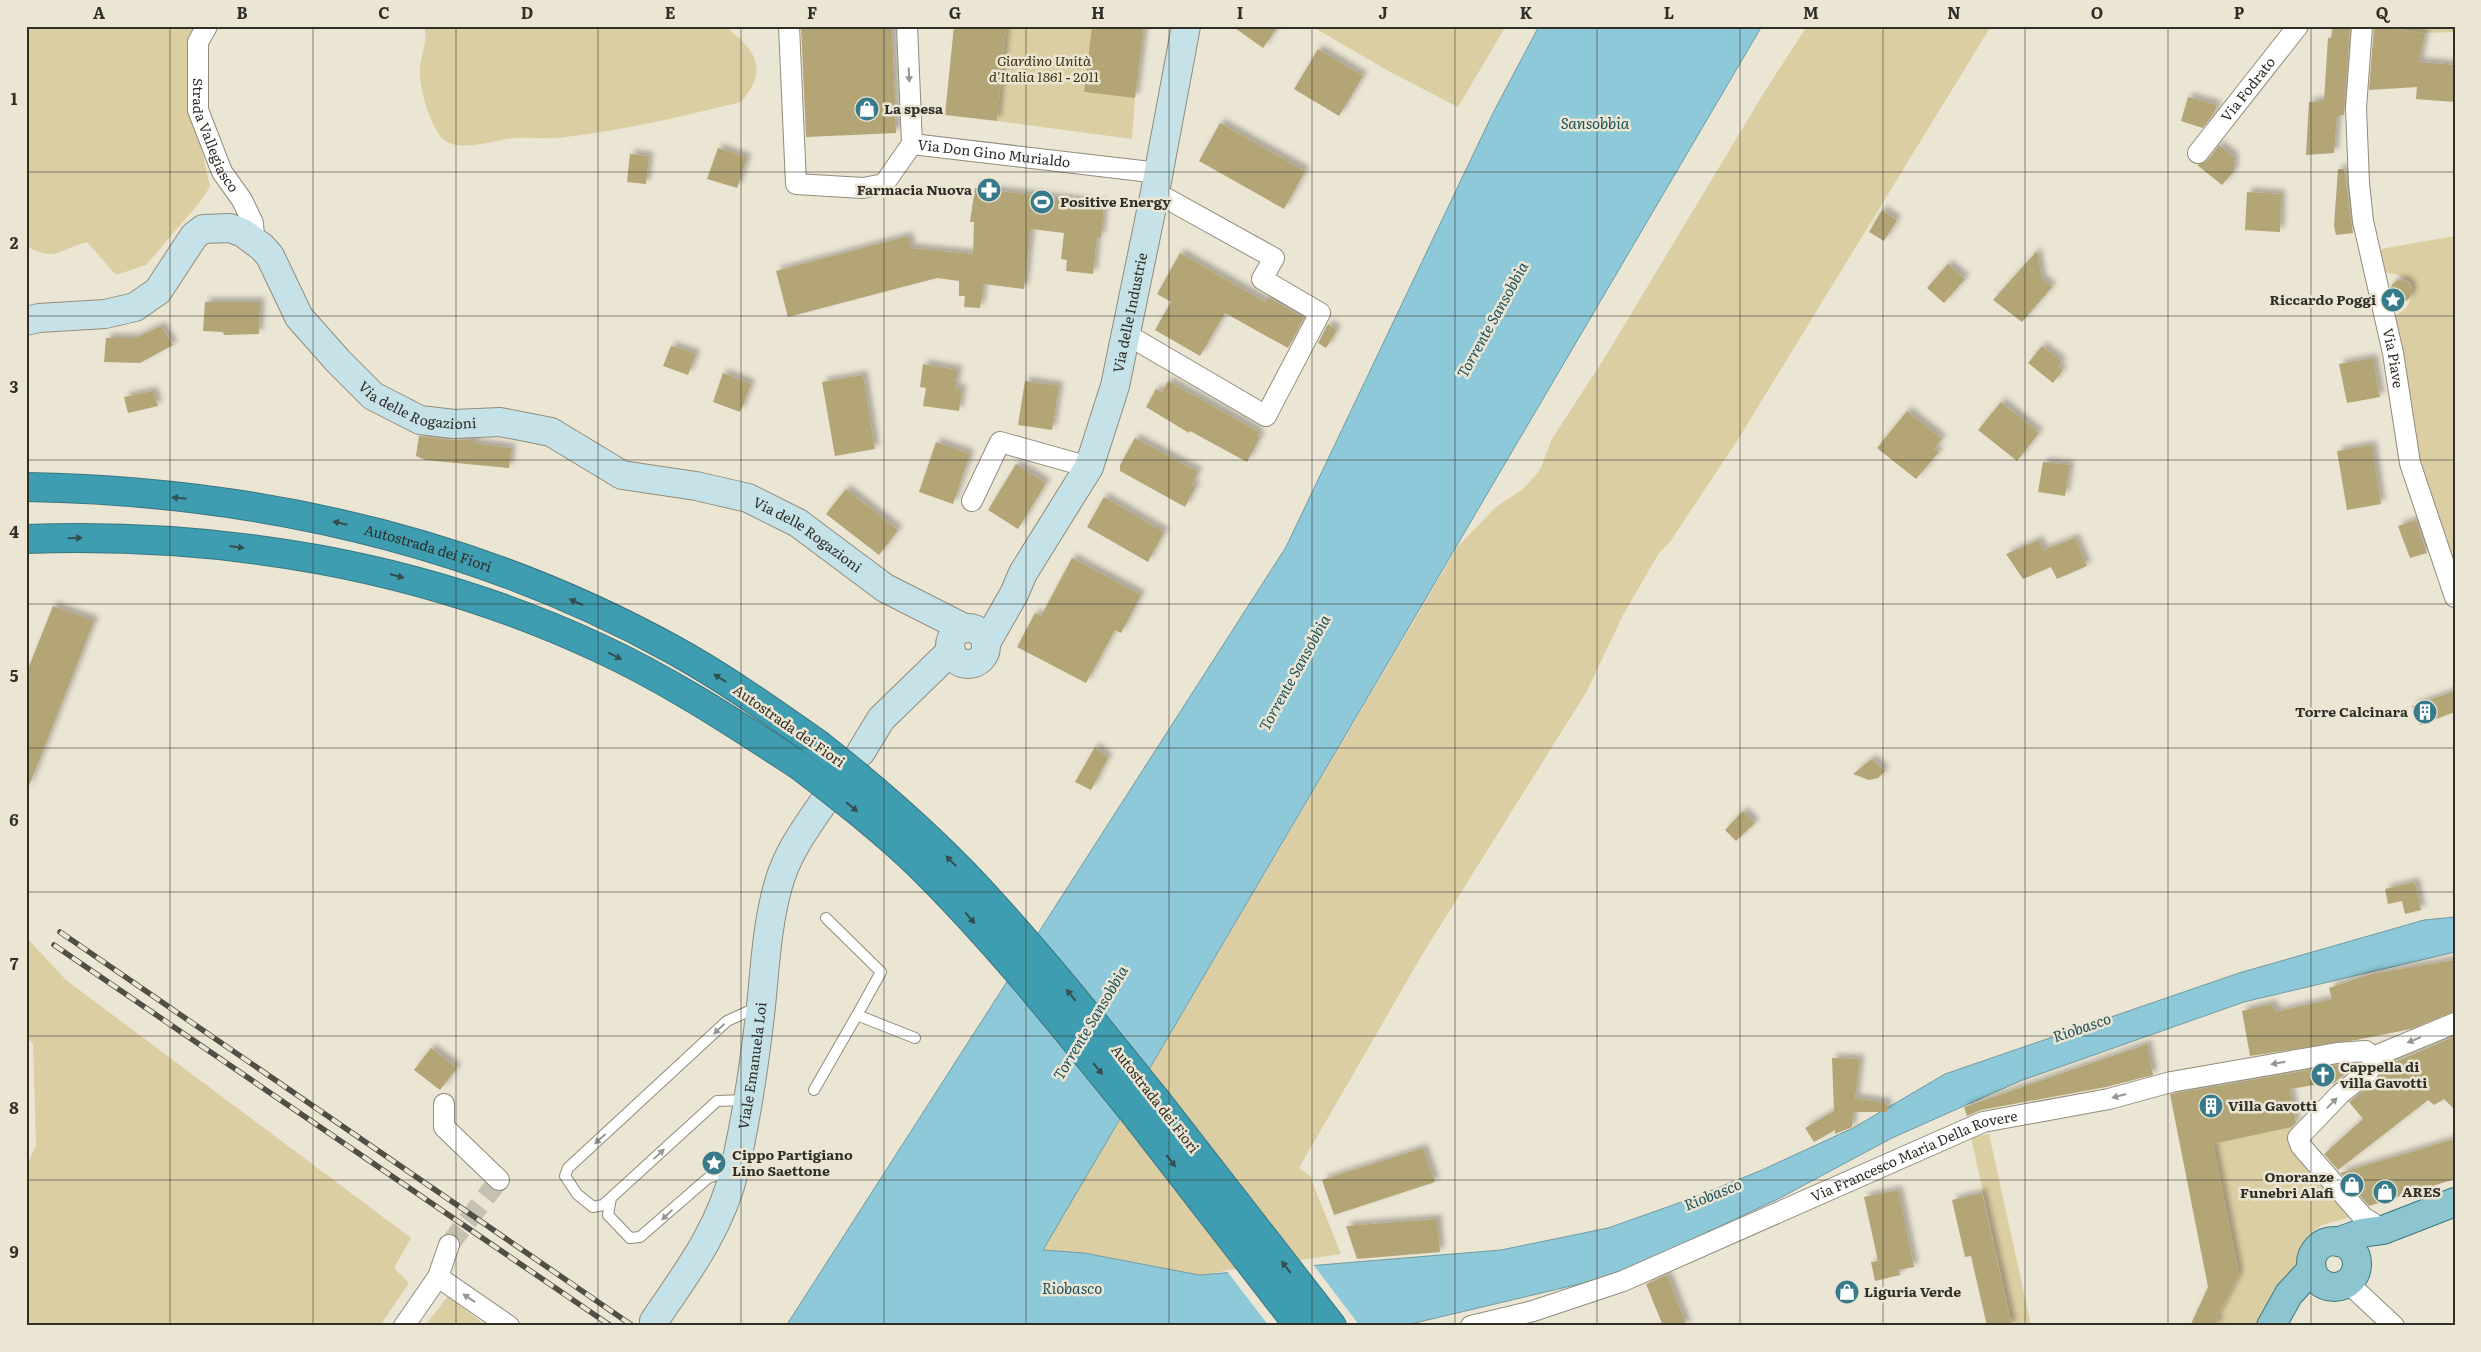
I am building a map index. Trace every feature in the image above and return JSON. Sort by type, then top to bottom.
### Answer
[{"type":"highway","name":"Autostrada dei Fiori","points":[[26,487],[101,490],[265,507],[372,530],[430,546],[541,587],[664,645],[750,698],[818,744],[858,776],[932,842],[1013,928],[1157,1101],[1324,1315],[1338,1326]]},
{"type":"highway","name":"Autostrada dei Fiori","points":[[26,539],[130,538],[198,542],[323,560],[444,589],[524,617],[597,647],[674,687],[800,766],[873,824],[917,864],[968,915],[1142,1122],[1299,1326]]},
{"type":"main road","points":[[2288,1326],[2308,1298],[2362,1233],[2383,1230],[2455,1202]]},
{"type":"main road","points":[[2271,1326],[2289,1294],[2335,1267]]},
{"type":"street","name":"Strada Vallegiasco","points":[[208,26],[198,42],[198,110],[222,172],[242,200],[253,223],[254,239]]},
{"type":"street","name":"Via Don Gino Murialdo","points":[[790,26],[796,184],[863,188],[884,184],[912,144],[1157,182]]},
{"type":"street","points":[[907,26],[912,144]]},
{"type":"street","name":"Via delle Industrie","points":[[964,643],[1019,579],[1089,467],[1115,386],[1157,182],[1186,26]]},
{"type":"street","name":"Via Fodrato","points":[[2198,153],[2298,26]]},
{"type":"street","name":"Via Piave","points":[[2362,26],[2356,108],[2359,183],[2364,221],[2393,353],[2410,463],[2455,597]]},
{"type":"street","points":[[1126,334],[1266,416],[1320,313],[1262,279],[1274,258],[1157,182]]},
{"type":"street","name":"Via delle Rogazioni","points":[[26,321],[39,318],[105,314],[135,307],[158,291],[194,236],[203,229],[230,228],[254,239],[270,256],[299,318],[338,361],[374,396],[420,420],[454,424],[500,422],[551,432],[622,475],[696,486],[748,498],[798,523],[885,588],[964,643]]},
{"type":"street","points":[[972,501],[1000,442],[1089,467]]},
{"type":"street","points":[[865,746],[881,719],[964,643]]},
{"type":"street","name":"Viale Emanuela Loi","points":[[654,1321],[700,1253],[720,1215],[735,1169],[748,1100],[768,940],[778,886],[792,850],[823,803]]},
{"type":"street","points":[[2383,1230],[2363,1216],[2300,1146],[2298,1138],[2340,1094],[2368,1072],[2373,1064],[2373,1057],[2455,1024]]},
{"type":"street","name":"Via Francesco Maria Della Rovere","points":[[1471,1326],[1532,1310],[1623,1281],[1983,1122],[2109,1099],[2190,1079],[2337,1053],[2366,1051],[2373,1057]]},
{"type":"street","points":[[444,1104],[444,1127],[499,1180]]},
{"type":"street","points":[[404,1326],[438,1277],[449,1245]]},
{"type":"street","points":[[2335,1267],[2394,1326]]},
{"type":"street","points":[[438,1277],[509,1326]]},
{"type":"lane","points":[[814,1090],[881,972],[826,918]]},
{"type":"lane","points":[[748,1100],[717,1101],[603,1205],[593,1207],[576,1194],[565,1176],[568,1168],[727,1021],[761,1005]]},
{"type":"lane","points":[[857,1015],[915,1038]]},
{"type":"lane","points":[[611,1198],[608,1215],[630,1238],[640,1237],[708,1178],[735,1169]]},
{"type":"green space","points":[[26,26],[198,26],[188,88],[210,187],[199,203],[146,265],[116,275],[87,242],[51,254],[36,251],[26,246]]},
{"type":"green space","points":[[425,26],[724,26],[735,34],[751,51],[757,69],[750,90],[741,102],[610,131],[553,138],[516,138],[468,146],[458,145],[443,139],[438,133],[426,105],[420,74]]},
{"type":"green space","name":"Giardino Unità d'Italia 1861 - 2011","points":[[1006,26],[1092,26],[1084,92],[1135,98],[1132,139],[997,121]]},
{"type":"green space","points":[[1311,26],[1506,26],[1458,107],[1392,73]]},
{"type":"green space","points":[[1807,26],[1991,26],[1737,441],[1670,542],[1659,553],[1623,615],[1587,691],[1422,955],[1299,1168],[1310,1176],[1341,1254],[1199,1275],[1084,1253],[1043,1250],[1458,546],[1497,506],[1523,489],[1540,470],[1552,439],[1607,354],[1765,91]]},
{"type":"green space","points":[[2374,26],[2455,26],[2455,32],[2425,33]]},
{"type":"green space","points":[[2455,236],[2455,579],[2420,473],[2394,317],[2403,311],[2411,299],[2411,283],[2396,274],[2381,272],[2375,250]]},
{"type":"green space","points":[[26,937],[66,980],[411,1238],[394,1268],[409,1283],[380,1326],[26,1326],[26,1168],[36,1145],[33,1044],[26,1036]]},
{"type":"green space","points":[[2296,1126],[2352,1215],[2322,1225],[2310,1235],[2293,1274],[2262,1326],[2217,1326],[2217,1317],[2239,1275],[2213,1144]]},
{"type":"green space","points":[[1989,1134],[2031,1325],[2029,1326],[2012,1326],[1971,1137]]},
{"type":"green space","points":[[448,1296],[486,1326],[425,1326]]},
{"type":"water","name":"Sansobbia","points":[[1539,26],[1762,26],[1043,1250],[1084,1253],[1199,1275],[1501,1250],[1608,1228],[1690,1199],[1762,1170],[1853,1128],[1945,1074],[2239,973],[2424,920],[2455,917],[2455,952],[2244,1002],[2020,1081],[1892,1138],[1778,1199],[1613,1276],[1402,1326],[786,1326],[1286,547],[1493,113]]},
{"type":"pier","points":[[1312,1263],[1360,1326],[1269,1326],[1226,1270]]},
{"type":"building","points":[[801,26],[892,26],[896,133],[806,137]]},
{"type":"building","points":[[954,26],[1006,26],[997,121],[945,115]]},
{"type":"building","points":[[1092,26],[1144,26],[1135,98],[1084,92]]},
{"type":"building","points":[[1232,26],[1278,26],[1263,48]]},
{"type":"building","points":[[2333,26],[2350,26],[2344,115],[2337,116],[2334,153],[2306,155],[2309,102],[2324,101],[2328,38],[2331,38]]},
{"type":"building","points":[[2374,26],[2425,33],[2419,62],[2455,65],[2455,102],[2416,99],[2417,87],[2369,90]]},
{"type":"building","points":[[1318,49],[1363,76],[1339,116],[1294,89]]},
{"type":"building","points":[[2188,97],[2217,105],[2214,113],[2203,128],[2181,121]]},
{"type":"building","points":[[1220,123],[1305,171],[1284,209],[1199,161]]},
{"type":"building","points":[[2219,145],[2234,157],[2234,171],[2222,185],[2197,165],[2207,161]]},
{"type":"building","points":[[718,148],[747,158],[737,188],[707,179]]},
{"type":"building","points":[[630,154],[649,156],[646,184],[627,182]]},
{"type":"building","points":[[2338,169],[2344,169],[2353,233],[2336,235],[2334,226]]},
{"type":"building","points":[[975,188],[1104,204],[1101,237],[1097,237],[1093,274],[1066,271],[1067,260],[1061,259],[1064,233],[1031,229],[1024,289],[984,284],[980,308],[964,307],[965,296],[959,296],[959,281],[937,278],[788,317],[776,271],[908,236],[911,248],[973,254],[974,222],[970,222]]},
{"type":"building","points":[[2247,192],[2281,194],[2280,232],[2245,230]]},
{"type":"building","points":[[1882,210],[1897,220],[1884,241],[1869,232]]},
{"type":"building","points":[[2037,251],[2042,279],[2052,287],[2022,322],[1993,300]]},
{"type":"building","points":[[1180,253],[1265,302],[1268,297],[1304,318],[1288,348],[1225,313],[1200,356],[1155,330],[1171,302],[1157,294]]},
{"type":"building","points":[[1948,264],[1965,279],[1944,303],[1927,288]]},
{"type":"building","points":[[2401,280],[2409,283],[2412,291],[2409,299],[2401,302],[2393,299],[2390,291],[2393,283]]},
{"type":"building","points":[[205,302],[260,302],[259,334],[224,335],[223,332],[203,331]]},
{"type":"building","points":[[1328,324],[1337,330],[1326,348],[1318,343]]},
{"type":"building","points":[[161,326],[173,345],[140,363],[104,362],[106,338],[135,338]]},
{"type":"building","points":[[671,346],[696,354],[688,375],[663,366]]},
{"type":"building","points":[[2042,346],[2062,362],[2058,367],[2063,370],[2053,383],[2028,363]]},
{"type":"building","points":[[2373,358],[2380,397],[2347,403],[2339,364]]},
{"type":"building","points":[[923,364],[958,370],[955,388],[962,389],[959,411],[923,406],[926,388],[920,387]]},
{"type":"building","points":[[723,373],[751,384],[740,412],[713,402]]},
{"type":"building","points":[[863,375],[875,449],[835,456],[822,382]]},
{"type":"building","points":[[1025,381],[1059,386],[1052,430],[1018,425]]},
{"type":"building","points":[[1168,381],[1259,432],[1257,435],[1260,437],[1247,462],[1190,431],[1189,433],[1146,407],[1156,389],[1162,392]]},
{"type":"building","points":[[153,391],[158,406],[128,413],[124,397]]},
{"type":"building","points":[[2001,402],[2039,433],[2017,461],[1978,430]]},
{"type":"building","points":[[1907,411],[1942,439],[1934,449],[1939,452],[1916,479],[1877,448]]},
{"type":"building","points":[[419,436],[452,440],[474,439],[474,443],[511,448],[509,468],[425,460],[416,456]]},
{"type":"building","points":[[1135,438],[1198,472],[1192,484],[1196,486],[1185,507],[1120,471],[1120,465]]},
{"type":"building","points":[[936,442],[970,454],[953,504],[919,492]]},
{"type":"building","points":[[2372,445],[2381,504],[2347,510],[2337,451]]},
{"type":"building","points":[[2043,462],[2070,465],[2065,496],[2038,492]]},
{"type":"building","points":[[1016,464],[1046,483],[1018,529],[988,510]]},
{"type":"building","points":[[846,489],[898,530],[879,555],[826,514]]},
{"type":"building","points":[[1104,497],[1164,532],[1148,562],[1087,527]]},
{"type":"building","points":[[2416,520],[2427,553],[2410,558],[2398,526]]},
{"type":"building","points":[[2075,538],[2087,566],[2057,579],[2051,567],[2023,579],[2006,554],[2039,540],[2043,550]]},
{"type":"building","points":[[1072,558],[1141,595],[1121,633],[1115,630],[1086,683],[1017,647],[1035,613],[1041,616]]},
{"type":"building","points":[[53,606],[94,621],[27,791],[26,674]]},
{"type":"building","points":[[2455,691],[2455,712],[2420,725],[2412,706]]},
{"type":"building","points":[[1095,747],[1108,758],[1091,790],[1075,782]]},
{"type":"building","points":[[1872,759],[1885,771],[1878,778],[1869,780],[1853,774]]},
{"type":"building","points":[[1743,811],[1755,823],[1736,841],[1725,830]]},
{"type":"building","points":[[2415,882],[2421,910],[2405,914],[2402,901],[2388,904],[2385,889]]},
{"type":"building","points":[[2455,960],[2455,1011],[2411,1029],[2356,1040],[2250,1056],[2242,1011],[2272,1004],[2276,1012],[2332,999],[2329,988],[2371,974]]},
{"type":"building","points":[[2455,1036],[2455,1110],[2444,1099],[2434,1105],[2428,1100],[2338,1170],[2324,1154],[2363,1119],[2349,1102],[2376,1081],[2384,1067]]},
{"type":"building","points":[[2147,1044],[2153,1075],[2106,1087],[1981,1110],[1967,1116],[1964,1107]]},
{"type":"building","points":[[431,1048],[457,1068],[440,1090],[414,1070]]},
{"type":"building","points":[[1832,1058],[1860,1059],[1855,1098],[1887,1103],[1887,1112],[1853,1112],[1852,1127],[1835,1134],[1835,1130],[1814,1142],[1805,1128],[1834,1111]]},
{"type":"building","points":[[2359,1063],[2333,1084],[2332,1082],[2290,1089],[2296,1123],[2292,1127],[2213,1144],[2239,1275],[2217,1317],[2218,1326],[2190,1326],[2208,1287],[2170,1094]]},
{"type":"building","points":[[2455,1139],[2455,1179],[2369,1206],[2340,1173]]},
{"type":"building","points":[[1423,1148],[1435,1182],[1334,1215],[1322,1180]]},
{"type":"building","points":[[1898,1190],[1914,1267],[1899,1270],[1900,1275],[1875,1281],[1871,1262],[1878,1261],[1864,1197]]},
{"type":"building","points":[[1982,1193],[2012,1326],[1987,1326],[1971,1256],[1965,1257],[1952,1200]]},
{"type":"building","points":[[1437,1219],[1440,1252],[1357,1259],[1346,1226]]},
{"type":"building","points":[[1667,1275],[1687,1326],[1663,1326],[1646,1284]]},
{"type":"tunnel","points":[[449,1245],[499,1180]]},
{"type":"railway","points":[[60,932],[633,1326]]},
{"type":"railway","points":[[54,945],[611,1326]]},
{"type":"place","name":"La spesa","points":[[867,109]]},
{"type":"place","name":"Farmacia Nuova","points":[[989,190]]},
{"type":"place","name":"Positive Energy","points":[[1042,202]]},
{"type":"place","name":"Riccardo Poggi","points":[[2393,300]]},
{"type":"place","name":"Torre Calcinara","points":[[2425,712]]},
{"type":"place","name":"Cappella di villa Gavotti","points":[[2323,1075]]},
{"type":"place","name":"Villa Gavotti","points":[[2211,1106]]},
{"type":"place","name":"Cippo Partigiano Lino Saettone","points":[[714,1163]]},
{"type":"place","name":"Onoranze Funebri Alafi","points":[[2352,1185]]},
{"type":"place","name":"ARES","points":[[2385,1192]]},
{"type":"place","name":"Liguria Verde","points":[[1847,1292]]},
{"type":"water label","name":"Torrente Sansobbia","points":[[1493,320]]},
{"type":"water label","name":"Torrente Sansobbia","points":[[1295,673]]},
{"type":"water label","name":"Torrente Sansobbia","points":[[1091,1023]]},
{"type":"water label","name":"Riobasco","points":[[2082,1028]]},
{"type":"water label","name":"Riobasco","points":[[1713,1195]]},
{"type":"water label","name":"Riobasco","points":[[1072,1289]]}]
